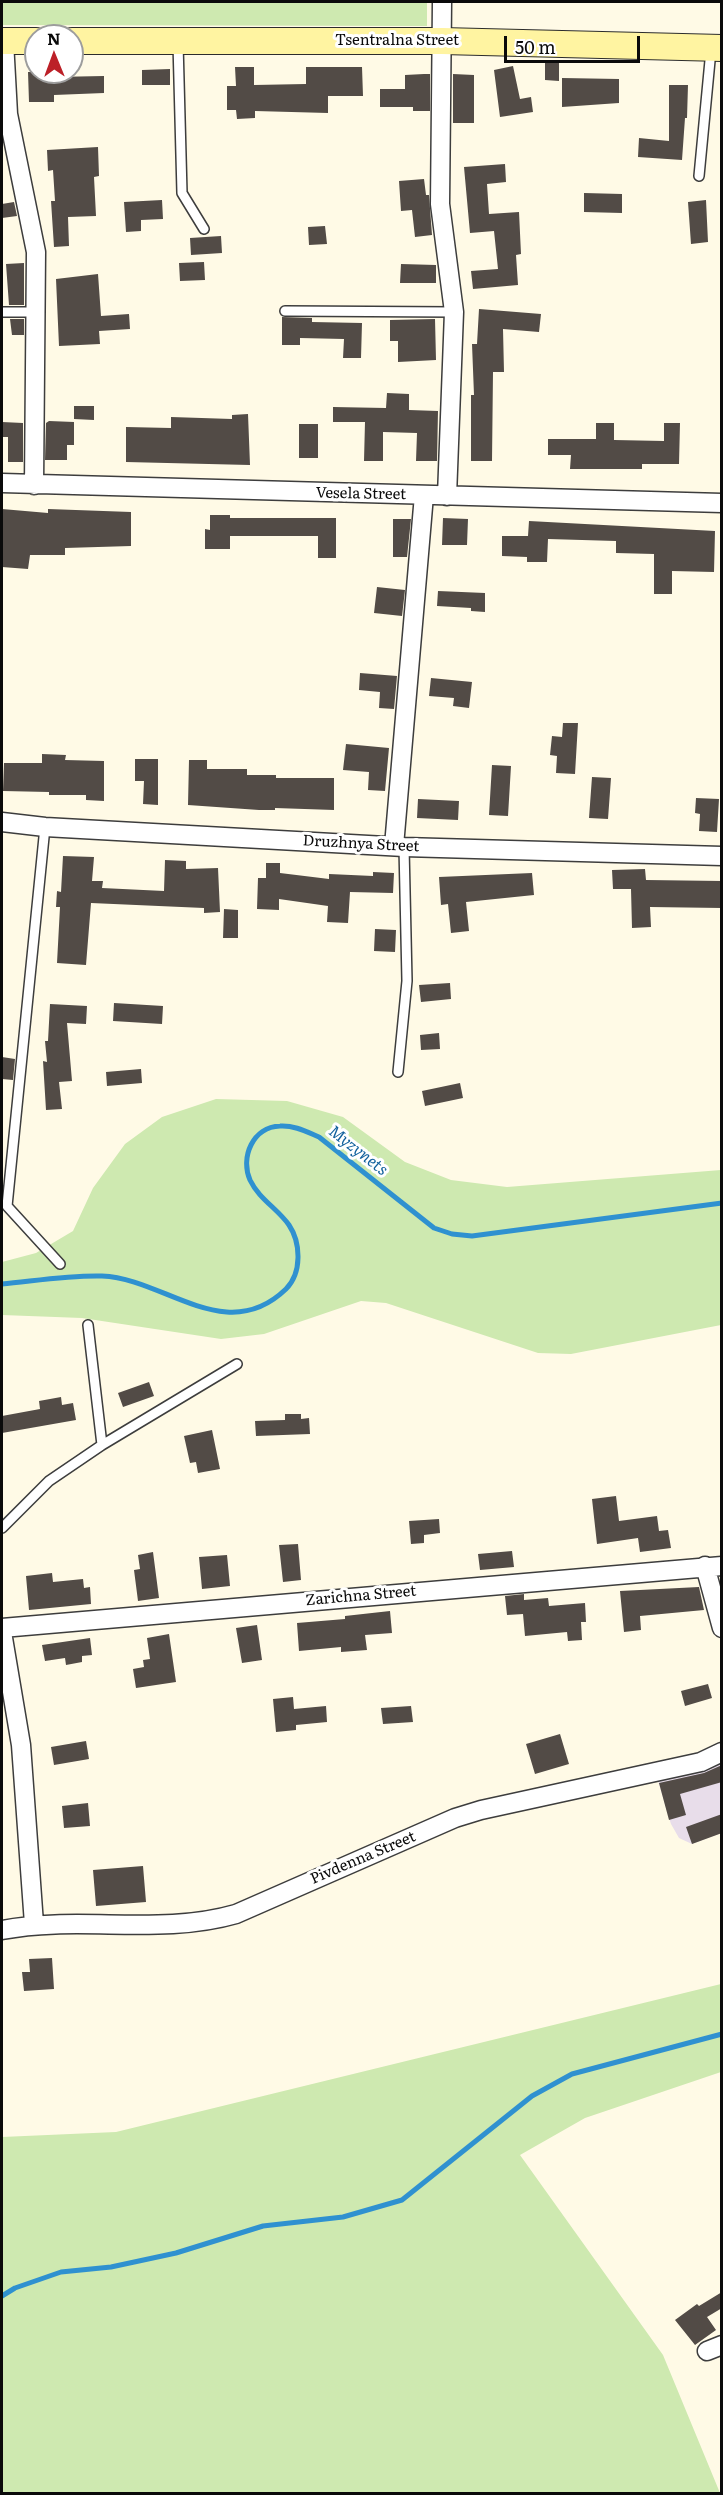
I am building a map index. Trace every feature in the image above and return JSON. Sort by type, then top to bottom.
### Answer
[{"type":"street","points":[[442,2],[440,204],[454,312],[447,496]]},
{"type":"street","points":[[24,40],[3,40],[4,90],[36,252],[34,485]]},
{"type":"street","name":"Tsentralna Street","points":[[84,40],[442,41],[716,48]]},
{"type":"street","name":"Vesela Street","points":[[2,483],[722,503]]},
{"type":"street","points":[[399,847],[424,495]]},
{"type":"street","name":"Druzhnya Street","points":[[2,822],[45,827],[399,847],[722,856]]},
{"type":"street","points":[[713,1566],[722,1628]]},
{"type":"street","name":"Zarichna Street","points":[[2,1630],[713,1566]]},
{"type":"street","points":[[2,1630],[21,1746],[34,1924]]},
{"type":"street","name":"Pivdenna Street","points":[[2,1930],[34,1924],[186,1924],[212,1920],[236,1914],[455,1818],[481,1810],[701,1762],[722,1752]]},
{"type":"lane","points":[[178,40],[182,193],[204,229]]},
{"type":"lane","points":[[699,176],[716,48]]},
{"type":"lane","points":[[285,311],[454,312]]},
{"type":"lane","points":[[2,312],[36,312]]},
{"type":"lane","points":[[45,827],[7,1206],[60,1264]]},
{"type":"lane","points":[[398,1072],[407,981],[399,847]]},
{"type":"lane","points":[[88,1325],[102,1445]]},
{"type":"lane","points":[[2,1528],[49,1481],[102,1445],[237,1364]]},
{"type":"shaded area","points":[[721,1763],[721,1833],[692,1844],[679,1838],[671,1824],[658,1781]]},
{"type":"green space","points":[[2,2],[427,2],[427,26],[2,25]]},
{"type":"green space","points":[[216,1099],[287,1101],[343,1117],[405,1162],[451,1180],[507,1187],[721,1170],[721,1325],[571,1354],[538,1353],[386,1303],[361,1301],[264,1334],[221,1339],[82,1318],[2,1315],[2,1262],[36,1253],[73,1231],[93,1188],[125,1144],[162,1117]]},
{"type":"green space","points":[[721,1984],[721,2072],[585,2118],[520,2155],[663,2355],[720,2493],[2,2493],[2,2137],[116,2132]]},
{"type":"building","points":[[545,62],[559,63],[559,81],[545,80]]},
{"type":"building","points":[[513,66],[520,99],[531,97],[533,112],[500,117],[494,70]]},
{"type":"building","points":[[235,67],[254,67],[254,85],[306,84],[306,67],[362,67],[363,96],[328,96],[328,113],[255,111],[255,118],[237,119],[236,110],[227,110],[227,86],[236,86]]},
{"type":"building","points":[[170,69],[170,85],[142,85],[142,70]]},
{"type":"building","points":[[430,74],[430,111],[413,111],[413,107],[380,107],[380,89],[405,89],[405,75]]},
{"type":"building","points":[[453,74],[474,75],[474,123],[453,123]]},
{"type":"building","points":[[84,76],[104,76],[104,93],[54,95],[54,102],[29,102],[28,84],[84,84]]},
{"type":"building","points":[[562,78],[619,79],[619,103],[562,107]]},
{"type":"building","points":[[669,85],[688,85],[682,160],[638,157],[639,138],[669,141]]},
{"type":"building","points":[[98,147],[99,176],[94,177],[96,216],[68,217],[69,246],[54,247],[51,201],[55,201],[53,170],[48,171],[47,150]]},
{"type":"building","points":[[505,164],[506,182],[487,184],[489,214],[519,212],[521,254],[516,255],[518,285],[473,289],[471,271],[498,269],[494,231],[470,233],[464,167]]},
{"type":"building","points":[[424,179],[426,195],[429,195],[432,235],[415,237],[412,210],[401,211],[399,181]]},
{"type":"building","points":[[584,193],[622,194],[622,213],[584,212]]},
{"type":"building","points":[[162,200],[163,219],[141,220],[141,231],[126,232],[124,202]]},
{"type":"building","points":[[706,200],[708,242],[691,244],[688,202]]},
{"type":"building","points":[[14,202],[17,216],[2,218],[2,204]]},
{"type":"building","points":[[325,226],[327,244],[309,245],[308,227]]},
{"type":"building","points":[[221,236],[222,253],[191,255],[190,238]]},
{"type":"building","points":[[204,262],[205,280],[180,281],[179,263]]},
{"type":"building","points":[[24,263],[24,305],[9,305],[6,264]]},
{"type":"building","points":[[401,264],[436,265],[436,283],[400,283]]},
{"type":"building","points":[[98,274],[101,316],[129,314],[130,329],[99,331],[100,344],[59,346],[56,279]]},
{"type":"building","points":[[479,309],[541,314],[539,332],[503,329],[504,372],[493,372],[492,461],[471,461],[471,395],[474,395],[472,344],[477,344]]},
{"type":"building","points":[[282,317],[312,318],[312,322],[362,323],[361,358],[343,358],[344,339],[300,338],[300,345],[282,345]]},
{"type":"building","points":[[10,319],[24,319],[24,335],[12,335]]},
{"type":"building","points":[[435,319],[436,360],[398,362],[398,341],[390,341],[390,320]]},
{"type":"building","points":[[387,393],[409,394],[409,410],[438,411],[437,461],[416,461],[417,433],[383,432],[383,461],[364,461],[365,422],[333,422],[333,407],[386,408]]},
{"type":"building","points":[[74,406],[94,406],[94,420],[74,419]]},
{"type":"building","points":[[248,414],[250,465],[126,462],[126,427],[171,428],[171,417],[232,419],[232,415]]},
{"type":"building","points":[[49,421],[74,422],[74,445],[67,445],[67,460],[45,460],[46,423]]},
{"type":"building","points":[[2,422],[23,423],[23,462],[8,462],[8,437],[2,437]]},
{"type":"building","points":[[596,423],[614,423],[614,440],[664,441],[664,423],[680,423],[679,464],[642,464],[642,469],[570,469],[571,455],[548,455],[548,439],[596,439]]},
{"type":"building","points":[[299,424],[318,424],[318,458],[299,458]]},
{"type":"building","points":[[2,509],[48,513],[48,509],[131,512],[131,546],[65,548],[65,555],[30,555],[28,569],[2,567]]},
{"type":"building","points":[[210,515],[230,515],[230,518],[336,518],[336,558],[318,558],[318,536],[230,536],[230,549],[205,549],[205,529],[210,530]]},
{"type":"building","points":[[443,518],[468,519],[467,545],[442,545]]},
{"type":"building","points":[[393,519],[411,519],[407,557],[393,557]]},
{"type":"building","points":[[529,521],[715,531],[714,572],[672,571],[672,594],[654,594],[654,554],[616,553],[616,541],[548,539],[547,562],[527,562],[527,557],[502,556],[502,536],[528,536]]},
{"type":"building","points":[[377,587],[405,590],[402,616],[374,613]]},
{"type":"building","points":[[438,591],[485,593],[485,612],[471,611],[471,608],[437,606]]},
{"type":"building","points":[[360,673],[397,676],[394,709],[379,708],[380,692],[359,690]]},
{"type":"building","points":[[431,678],[472,682],[469,708],[453,706],[454,698],[429,696]]},
{"type":"building","points":[[563,723],[578,723],[575,774],[556,773],[557,756],[550,755],[552,736],[562,737]]},
{"type":"building","points":[[346,744],[389,748],[385,791],[368,790],[369,772],[343,770]]},
{"type":"building","points":[[42,754],[66,755],[65,760],[104,761],[104,801],[86,800],[86,795],[3,791],[4,763],[42,763]]},
{"type":"building","points":[[135,759],[158,759],[158,805],[143,804],[144,781],[135,781]]},
{"type":"building","points":[[189,760],[207,760],[207,769],[247,769],[247,775],[276,775],[276,778],[334,778],[334,810],[275,808],[275,810],[259,810],[188,805]]},
{"type":"building","points":[[492,765],[511,766],[508,816],[489,815]]},
{"type":"building","points":[[592,777],[611,778],[608,819],[589,818]]},
{"type":"building","points":[[696,798],[719,799],[717,832],[699,831],[700,814],[695,813]]},
{"type":"building","points":[[418,799],[459,801],[458,820],[417,818]]},
{"type":"building","points":[[63,856],[94,857],[92,881],[103,881],[102,888],[164,891],[165,860],[186,861],[186,869],[218,868],[220,912],[204,913],[204,908],[91,903],[86,965],[57,963],[60,907],[56,907],[57,891],[61,892]]},
{"type":"building","points":[[266,863],[280,863],[280,873],[329,879],[329,874],[373,876],[373,872],[394,873],[393,893],[350,892],[348,923],[327,922],[328,906],[279,899],[279,910],[257,909],[258,878],[266,878]]},
{"type":"building","points":[[645,869],[646,880],[722,881],[722,908],[650,907],[651,927],[632,928],[631,889],[613,889],[612,870]]},
{"type":"building","points":[[532,873],[534,895],[466,902],[469,931],[451,933],[448,904],[441,905],[439,877]]},
{"type":"building","points":[[224,909],[238,910],[238,938],[223,938]]},
{"type":"building","points":[[375,929],[396,930],[395,952],[374,951]]},
{"type":"building","points":[[450,983],[451,999],[421,1002],[419,985]]},
{"type":"building","points":[[114,1003],[163,1006],[162,1024],[113,1021]]},
{"type":"building","points":[[50,1004],[87,1006],[86,1024],[67,1023],[72,1081],[59,1082],[62,1109],[46,1110],[43,1061],[47,1062],[45,1041],[48,1041]]},
{"type":"building","points":[[439,1033],[440,1049],[421,1050],[420,1035]]},
{"type":"building","points":[[2,1057],[15,1059],[13,1080],[2,1079]]},
{"type":"building","points":[[141,1069],[142,1083],[107,1086],[106,1072]]},
{"type":"building","points":[[460,1083],[463,1098],[425,1106],[422,1091]]},
{"type":"building","points":[[149,1382],[154,1396],[123,1407],[118,1393]]},
{"type":"building","points":[[61,1397],[62,1405],[73,1403],[76,1420],[2,1433],[2,1416],[40,1409],[39,1401]]},
{"type":"building","points":[[285,1414],[301,1414],[301,1419],[309,1418],[310,1434],[256,1436],[255,1421],[285,1420]]},
{"type":"building","points":[[212,1430],[220,1469],[198,1473],[196,1462],[190,1463],[184,1436]]},
{"type":"building","points":[[616,1496],[619,1521],[657,1516],[659,1531],[668,1530],[671,1548],[640,1552],[638,1538],[597,1544],[592,1499]]},
{"type":"building","points":[[439,1519],[440,1533],[424,1535],[424,1543],[411,1544],[409,1521]]},
{"type":"building","points":[[298,1544],[301,1580],[283,1582],[279,1545]]},
{"type":"building","points":[[512,1551],[514,1567],[480,1570],[478,1554]]},
{"type":"building","points":[[153,1552],[159,1598],[138,1601],[134,1570],[140,1569],[138,1555]]},
{"type":"building","points":[[227,1555],[230,1586],[202,1589],[199,1557]]},
{"type":"building","points":[[52,1573],[53,1582],[83,1579],[84,1588],[90,1587],[91,1604],[29,1610],[26,1576]]},
{"type":"building","points":[[699,1587],[704,1610],[640,1616],[641,1630],[624,1632],[620,1591]]},
{"type":"building","points":[[524,1594],[524,1600],[548,1598],[549,1606],[585,1603],[586,1622],[581,1622],[582,1640],[568,1641],[567,1632],[525,1636],[523,1614],[507,1615],[505,1596]]},
{"type":"building","points":[[390,1611],[392,1633],[365,1635],[367,1650],[341,1652],[341,1647],[299,1651],[297,1623],[345,1619],[345,1616]]},
{"type":"building","points":[[257,1625],[262,1660],[242,1663],[236,1628]]},
{"type":"building","points":[[169,1634],[176,1682],[136,1688],[133,1669],[144,1667],[143,1660],[150,1659],[147,1638]]},
{"type":"building","points":[[90,1638],[92,1655],[82,1656],[82,1662],[66,1665],[65,1658],[45,1661],[42,1645]]},
{"type":"building","points":[[708,1684],[712,1698],[685,1706],[681,1691]]},
{"type":"building","points":[[293,1697],[294,1709],[326,1706],[327,1722],[296,1725],[296,1730],[276,1732],[273,1699]]},
{"type":"building","points":[[411,1706],[413,1722],[383,1724],[381,1708]]},
{"type":"building","points":[[560,1734],[569,1764],[535,1774],[526,1744]]},
{"type":"building","points":[[86,1741],[89,1759],[54,1765],[51,1747]]},
{"type":"building","points":[[722,1765],[722,1782],[680,1794],[686,1815],[669,1820],[659,1783],[704,1773]]},
{"type":"building","points":[[88,1803],[90,1826],[64,1828],[62,1806]]},
{"type":"building","points":[[722,1814],[722,1833],[692,1844],[686,1827]]},
{"type":"building","points":[[143,1866],[146,1902],[96,1906],[93,1870]]},
{"type":"building","points":[[52,1958],[54,1989],[24,1991],[22,1972],[30,1972],[29,1959]]},
{"type":"building","points":[[722,2292],[722,2308],[707,2317],[716,2330],[695,2345],[675,2320],[697,2304],[699,2306]]},
{"type":"waterway","name":"Myzynets","points":[[2,1284],[64,1277],[102,1276],[125,1280],[218,1311],[241,1312],[263,1305],[286,1289],[295,1275],[298,1258],[296,1240],[289,1225],[258,1193],[247,1171],[248,1153],[256,1137],[271,1128],[280,1126],[295,1128],[319,1137],[434,1228],[452,1234],[472,1236],[722,1203]]},
{"type":"waterway","points":[[2,2296],[15,2288],[61,2272],[111,2267],[176,2253],[263,2226],[343,2217],[402,2200],[532,2096],[572,2074],[722,2034]]}]
